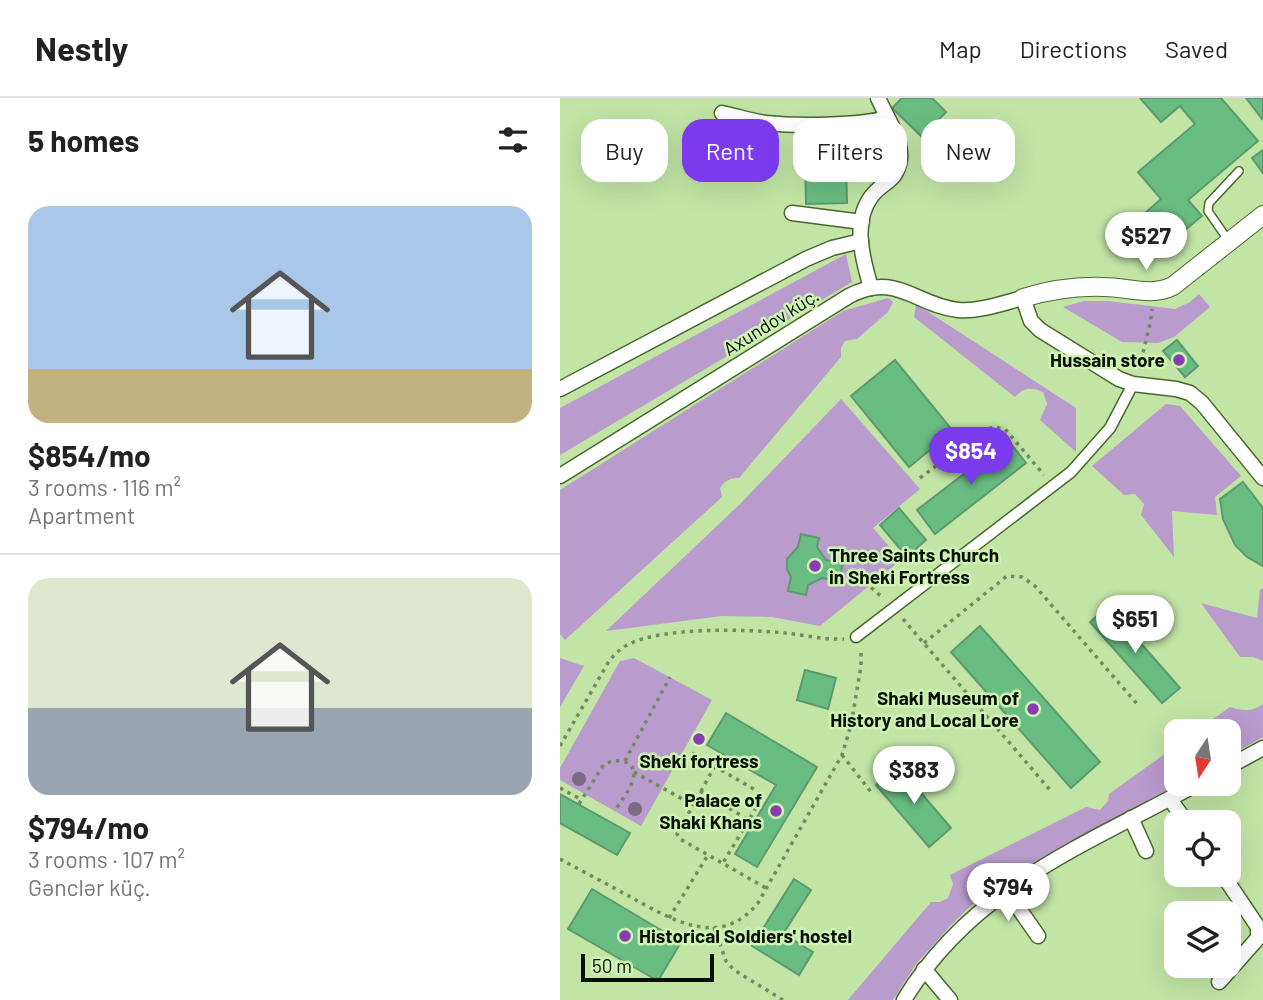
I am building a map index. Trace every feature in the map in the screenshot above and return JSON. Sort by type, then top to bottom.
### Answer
[{"type":"street","points":[[871,288],[861,242],[862,222],[870,197],[892,180],[898,171],[899,146],[878,98]]},
{"type":"street","points":[[722,113],[766,123],[862,123],[887,118]]},
{"type":"street","points":[[792,213],[862,222]]},
{"type":"street","points":[[1263,215],[1174,286],[1153,292],[1079,287],[1023,298],[1031,321],[1040,330],[1119,379],[1133,384],[1190,393],[1258,461],[1263,478]]},
{"type":"street","name":"Axundov küç.","points":[[560,389],[806,258],[832,248],[861,242]]},
{"type":"street","name":"Axundov küç.","points":[[560,476],[849,296],[871,288],[889,286],[943,307],[959,310],[974,310],[1023,298]]},
{"type":"street","points":[[856,637],[1054,487],[1096,446],[1119,414],[1133,384]]},
{"type":"street","points":[[1241,760],[1263,748]]},
{"type":"street","points":[[904,1000],[963,925],[1006,890],[1131,818],[1175,796]]},
{"type":"street","points":[[1170,799],[1178,810]]},
{"type":"street","points":[[1131,818],[1146,851]]},
{"type":"street","points":[[1219,982],[1258,938],[1258,926],[1231,887]]},
{"type":"street","points":[[1006,890],[1038,936]]},
{"type":"street","points":[[925,970],[950,1000]]},
{"type":"lane","points":[[1228,241],[1208,211],[1209,203],[1239,171]]},
{"type":"path","points":[[1133,384],[1142,360],[1150,324],[1153,292]]},
{"type":"path","points":[[920,478],[984,430],[994,426],[1005,429],[1054,487]]},
{"type":"path","points":[[840,575],[866,583],[894,608],[1050,790]]},
{"type":"path","points":[[924,643],[1007,576],[1022,577],[1035,586],[1138,705]]},
{"type":"path","points":[[560,746],[609,661],[619,650],[632,642],[687,632],[782,633],[842,639],[856,637],[862,650],[851,724],[842,755],[750,913],[729,924],[713,927],[685,925],[560,859]]},
{"type":"path","points":[[625,761],[670,677]]},
{"type":"path","points":[[692,753],[757,791],[760,797],[723,863]]},
{"type":"path","points":[[842,755],[871,792]]},
{"type":"path","points":[[560,788],[580,802],[604,764],[612,760],[625,761],[634,772],[693,804]]},
{"type":"path","points":[[715,766],[677,834],[680,839],[766,888]]},
{"type":"path","points":[[615,811],[632,782],[634,772]]},
{"type":"path","points":[[700,791],[749,820]]},
{"type":"path","points":[[669,918],[708,855]]},
{"type":"path","points":[[713,927],[726,961],[734,970],[783,1000]]},
{"type":"shaded area","points":[[846,254],[852,282],[560,455],[560,408]]},
{"type":"shaded area","points":[[1199,294],[1210,307],[1174,337],[1158,343],[1122,342],[1063,307],[1084,301],[1108,301],[1175,309]]},
{"type":"shaded area","points":[[888,298],[893,302],[888,312],[857,339],[845,341],[841,348],[841,357],[739,478],[728,480],[720,488],[722,497],[565,640],[560,634],[560,490],[843,311]]},
{"type":"shaded area","points":[[916,304],[1076,408],[1076,452],[1040,420],[1047,404],[1043,392],[1028,389],[1015,397],[914,317]]},
{"type":"shaded area","points":[[841,399],[920,489],[873,528],[901,560],[820,626],[772,617],[722,616],[606,631],[740,504]]},
{"type":"shaded area","points":[[1166,404],[1180,406],[1241,476],[1215,497],[1217,515],[1172,511],[1174,557],[1141,515],[1144,504],[1135,494],[1124,495],[1092,466]]},
{"type":"shaded area","points":[[1263,588],[1263,661],[1253,657],[1240,657],[1201,603],[1257,618],[1260,590]]},
{"type":"shaded area","points":[[560,658],[584,666],[560,707]]},
{"type":"shaded area","points":[[634,658],[712,700],[641,826],[560,780],[560,768],[620,661]]},
{"type":"shaded area","points":[[1263,704],[1263,737],[1241,749],[1241,719],[1213,719],[1230,707],[1247,710]]},
{"type":"shaded area","points":[[1164,755],[1164,792],[993,885],[951,925],[916,964],[893,1000],[848,1000],[931,902],[948,898],[953,884],[950,875],[1086,807],[1100,810],[1108,801],[1109,794]]},
{"type":"building","points":[[902,98],[932,98],[946,112],[939,119],[921,119],[921,136],[907,122],[907,119],[903,119],[892,108]]},
{"type":"building","points":[[1140,98],[1221,98],[1258,141],[1188,200],[1202,216],[1168,244],[1155,228],[1138,242],[1127,229],[1161,199],[1138,172],[1195,124],[1180,106],[1161,122]]},
{"type":"building","points":[[1246,98],[1263,98],[1262,119]]},
{"type":"building","points":[[1263,150],[1263,173],[1252,158]]},
{"type":"building","points":[[806,182],[847,182],[847,203],[806,204]]},
{"type":"building","points":[[1177,340],[1198,366],[1185,377],[1163,351]]},
{"type":"building","points":[[895,360],[953,431],[909,467],[851,396]]},
{"type":"building","points":[[1008,440],[1026,463],[935,534],[917,510]]},
{"type":"building","points":[[1243,482],[1263,508],[1263,566],[1247,557],[1235,545],[1223,519],[1220,499]]},
{"type":"building","points":[[899,508],[926,540],[907,557],[880,525]]},
{"type":"building","name":"Three Saints Church in Sheki Fortress","points":[[801,534],[819,538],[817,547],[826,560],[843,563],[839,581],[822,578],[808,585],[806,595],[788,591],[791,577],[787,569],[787,559],[798,547]]},
{"type":"building","points":[[1108,606],[1180,688],[1162,703],[1090,622]]},
{"type":"building","points":[[980,626],[1100,762],[1071,788],[951,652]]},
{"type":"building","points":[[805,670],[836,678],[828,709],[797,700]]},
{"type":"building","name":"Palace of Shaki Khans","points":[[726,713],[817,767],[757,867],[735,854],[776,785],[707,745]]},
{"type":"building","points":[[898,766],[951,828],[929,847],[876,785]]},
{"type":"building","points":[[560,794],[630,833],[617,855],[560,823]]},
{"type":"building","points":[[794,879],[811,890],[783,934],[813,952],[799,975],[752,946]]},
{"type":"building","name":"Historical Soldiers' hostel","points":[[592,889],[681,942],[658,981],[568,929]]},
{"type":"place","name":"Hussain store","points":[[1179,360]]},
{"type":"place","name":"Three Saints Church in Sheki Fortress","points":[[815,566]]},
{"type":"place","name":"Shaki Museum of History and Local Lore","points":[[1033,709]]},
{"type":"place","name":"Sheki fortress","points":[[699,739]]},
{"type":"place","name":"Palace of Shaki Khans","points":[[776,811]]},
{"type":"place","name":"Historical Soldiers' hostel","points":[[625,936]]}]
